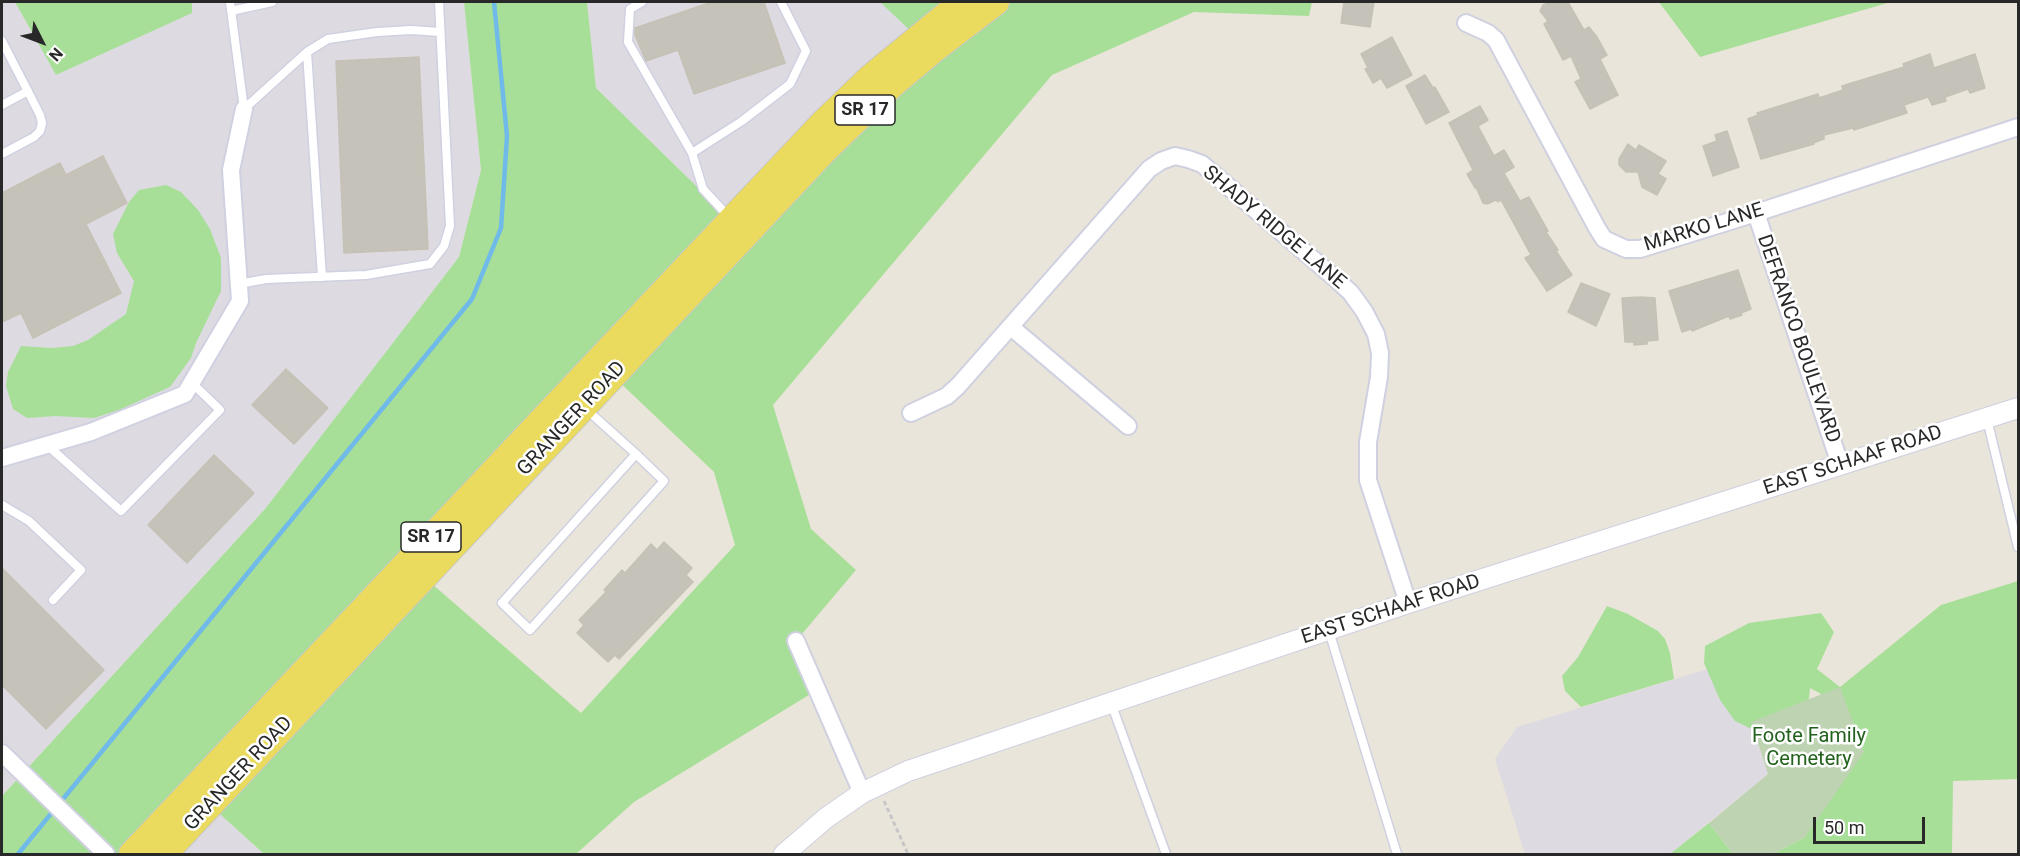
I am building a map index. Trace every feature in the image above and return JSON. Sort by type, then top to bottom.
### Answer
[{"type":"main road","name":"GRANGER ROAD","points":[[164,855],[584,406],[739,226],[823,123],[871,77],[962,2]]},
{"type":"main road","name":"GRANGER ROAD","points":[[132,855],[739,226],[932,51],[996,2]]},
{"type":"street","name":"MARKO LANE","points":[[1466,22],[1488,33],[1496,40],[1604,239],[1626,249],[1640,249],[2019,128]]},
{"type":"street","points":[[2,458],[91,432],[185,394],[240,301],[231,170],[244,109]]},
{"type":"street","name":"SHADY RIDGE LANE","points":[[911,413],[947,396],[1011,327],[1149,169],[1175,156],[1202,165],[1351,293],[1364,310],[1376,334],[1380,353],[1379,377],[1368,442],[1368,480],[1408,603]]},
{"type":"street","name":"DEFRANCO BOULEVARD","points":[[1756,213],[1840,464]]},
{"type":"street","points":[[1011,327],[1128,426]]},
{"type":"street","name":"EAST SCHAAF ROAD","points":[[784,855],[826,818],[870,790],[908,771],[1408,603],[2019,408]]},
{"type":"street","points":[[796,641],[870,790]]},
{"type":"street","points":[[2,753],[106,855]]},
{"type":"lane","points":[[244,109],[231,6],[272,2]]},
{"type":"lane","points":[[239,284],[266,279],[366,275],[430,264],[444,246],[450,226],[439,2]]},
{"type":"lane","points":[[642,2],[630,9],[628,42],[692,153],[703,189],[739,226]]},
{"type":"lane","points":[[692,153],[742,121],[790,84],[806,51],[781,2]]},
{"type":"lane","points":[[244,109],[307,52],[328,39],[377,32],[411,30],[441,32]]},
{"type":"lane","points":[[2,41],[42,123],[40,131],[34,137],[2,154]]},
{"type":"lane","points":[[307,52],[322,277]]},
{"type":"lane","points":[[2,105],[28,91]]},
{"type":"lane","points":[[46,445],[121,511],[220,410],[192,382]]},
{"type":"lane","points":[[584,406],[636,454],[664,482],[530,630],[502,603],[636,454]]},
{"type":"lane","points":[[1987,418],[2019,547]]},
{"type":"lane","points":[[2,505],[29,521],[81,570],[53,600]]},
{"type":"lane","points":[[1329,630],[1397,855]]},
{"type":"lane","points":[[1111,703],[1166,855]]},
{"type":"path","points":[[870,790],[908,855]]},
{"type":"shaded area","points":[[2,2],[15,2],[56,75],[191,13],[192,2],[464,2],[481,170],[459,257],[265,509],[2,796]]},
{"type":"shaded area","points":[[587,2],[880,2],[917,37],[731,220],[596,88]]},
{"type":"shaded area","points":[[1731,662],[1768,774],[1670,854],[1525,854],[1495,759],[1517,727]]},
{"type":"shaded area","points":[[210,805],[264,854],[164,854]]},
{"type":"green space","points":[[15,2],[192,2],[192,13],[56,75]]},
{"type":"green space","points":[[464,2],[587,2],[596,88],[731,220],[132,854],[2,854],[2,796],[265,509],[459,257],[481,170]]},
{"type":"green space","points":[[880,2],[962,2],[917,37]]},
{"type":"green space","points":[[996,2],[1312,2],[1309,16],[1194,12],[1052,75],[773,405],[811,529],[856,570],[796,641],[817,690],[634,802],[576,854],[264,854],[210,805],[424,577],[581,713],[735,545],[714,472],[613,376],[822,153]]},
{"type":"green space","points":[[1659,2],[1891,2],[1700,57]]},
{"type":"green space","points":[[166,185],[181,192],[198,210],[210,229],[221,258],[221,291],[191,358],[170,387],[119,410],[94,418],[56,416],[27,418],[13,409],[6,386],[8,372],[21,346],[51,348],[73,346],[88,340],[126,314],[134,281],[117,253],[113,234],[129,202],[139,190]]},
{"type":"green space","points":[[2018,581],[2018,779],[1953,781],[1952,854],[1773,854],[1805,837],[1821,694],[1810,688],[1809,699],[1764,735],[1735,721],[1720,700],[1704,663],[1705,646],[1749,623],[1821,613],[1834,632],[1817,669],[1840,687],[1941,605]]},
{"type":"green space","points":[[1607,606],[1628,614],[1658,631],[1665,639],[1670,653],[1674,679],[1581,707],[1565,691],[1562,676],[1578,657]]},
{"type":"green space","name":"Foote Family Cemetery","points":[[1840,687],[1864,752],[1805,837],[1773,854],[1733,854],[1709,823],[1768,774],[1751,722]]},
{"type":"green space","points":[[1709,823],[1733,854],[1670,854]]},
{"type":"building","points":[[712,2],[764,2],[785,63],[694,94],[678,50],[646,61],[635,35],[635,28]]},
{"type":"building","points":[[1344,2],[1374,2],[1370,27],[1341,23]]},
{"type":"building","points":[[1551,2],[1568,2],[1584,30],[1589,27],[1597,37],[1607,55],[1600,59],[1618,95],[1590,109],[1575,82],[1581,79],[1571,56],[1563,60],[1544,24],[1548,21],[1540,11],[1543,5]]},
{"type":"building","points":[[1392,37],[1412,75],[1387,88],[1381,78],[1373,83],[1365,69],[1368,68],[1361,54]]},
{"type":"building","points":[[1930,54],[1934,68],[1975,54],[1985,88],[1970,93],[1968,89],[1945,97],[1946,101],[1932,105],[1928,97],[1904,105],[1907,113],[1854,130],[1853,128],[1824,135],[1824,139],[1814,144],[1761,159],[1748,119],[1758,115],[1757,113],[1818,94],[1819,98],[1843,90],[1842,86],[1904,67],[1903,64]]},
{"type":"building","points":[[419,57],[428,249],[344,253],[336,61]]},
{"type":"building","points":[[1425,75],[1433,88],[1435,87],[1449,112],[1426,124],[1406,86]]},
{"type":"building","points":[[1480,106],[1488,120],[1478,126],[1494,156],[1504,150],[1514,167],[1504,173],[1520,201],[1529,197],[1548,231],[1546,232],[1558,250],[1556,251],[1572,275],[1547,291],[1525,258],[1531,255],[1501,200],[1483,203],[1467,174],[1473,170],[1449,123]]},
{"type":"building","points":[[1727,131],[1739,167],[1713,176],[1703,146],[1717,141],[1715,135]]},
{"type":"building","points":[[1628,144],[1636,150],[1639,145],[1666,161],[1658,174],[1666,179],[1657,195],[1642,187],[1638,172],[1626,172],[1619,165],[1619,159]]},
{"type":"building","points":[[103,156],[127,203],[86,224],[121,293],[33,338],[21,313],[2,322],[2,193],[60,163],[66,175]]},
{"type":"building","points":[[1738,270],[1751,309],[1730,319],[1729,316],[1692,331],[1691,329],[1682,332],[1669,291]]},
{"type":"building","points":[[1581,283],[1610,294],[1596,326],[1568,312]]},
{"type":"building","points":[[1622,298],[1655,298],[1658,340],[1634,345],[1634,342],[1625,342]]},
{"type":"building","points":[[286,369],[328,408],[294,444],[252,405]]},
{"type":"building","points":[[214,455],[254,493],[187,563],[148,525]]},
{"type":"building","points":[[664,542],[692,568],[686,575],[693,582],[619,659],[615,655],[608,662],[577,633],[584,625],[579,620],[606,592],[604,590],[622,570],[625,573],[651,544],[657,550]]},
{"type":"building","points":[[2,568],[104,670],[46,729],[2,685]]},
{"type":"waterway","points":[[18,854],[472,299],[501,228],[507,136],[494,2]]}]
